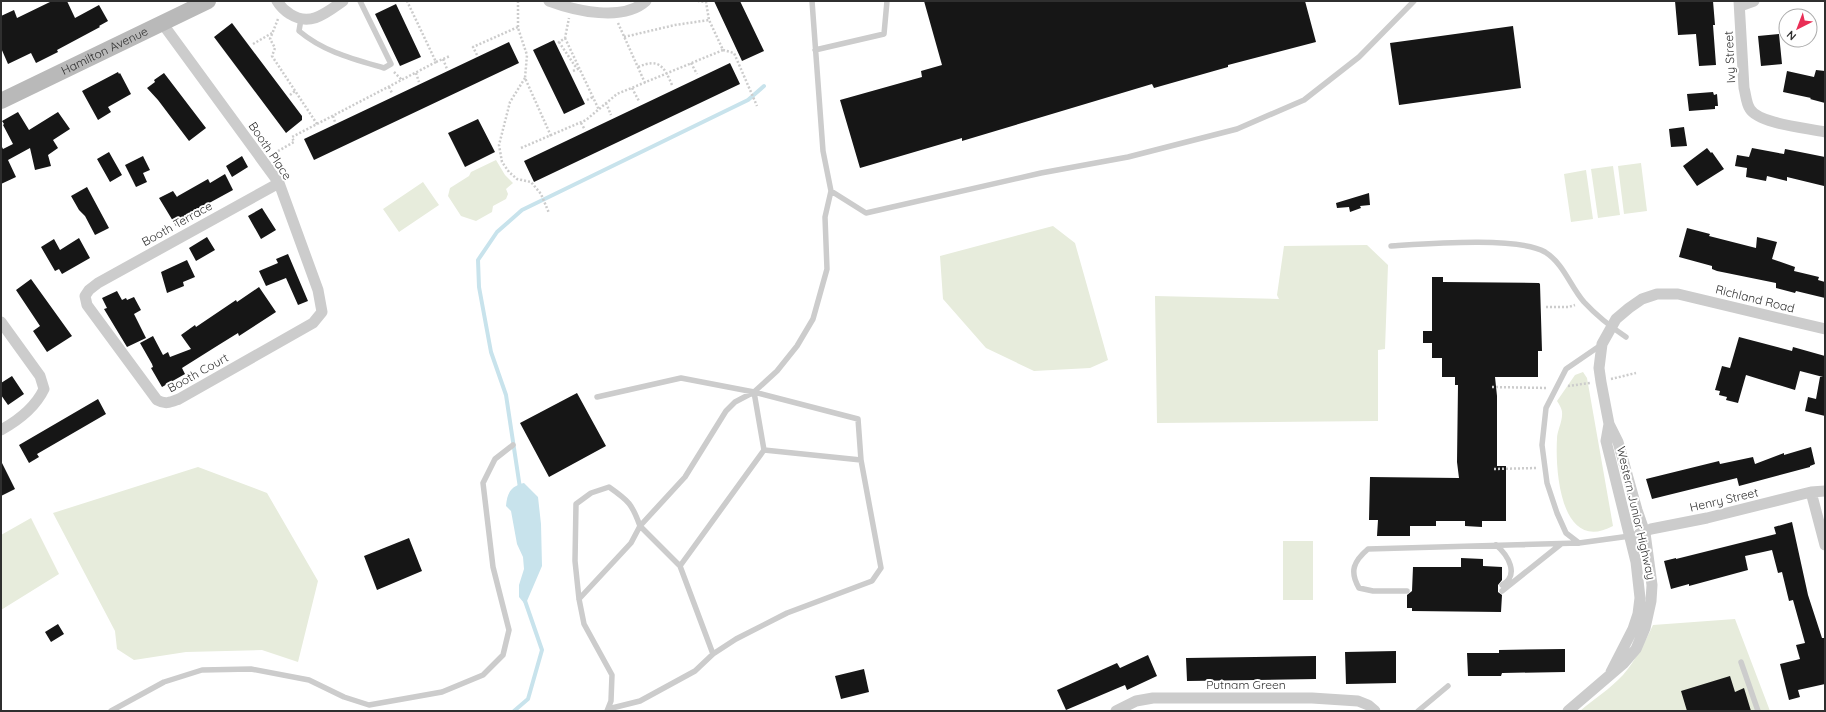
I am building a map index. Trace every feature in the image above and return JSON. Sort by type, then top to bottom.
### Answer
[{"type":"main road","name":"Hamilton Avenue","points":[[1,101],[208,1]]},
{"type":"street","points":[[280,4],[296,18],[313,19],[343,1]]},
{"type":"street","points":[[549,1],[572,8],[614,13],[630,11],[646,1]]},
{"type":"street","points":[[1740,3],[1754,1]]},
{"type":"street","name":"Ivy Street","points":[[1740,3],[1744,88],[1751,111],[1761,118],[1777,123],[1825,132]]},
{"type":"street","name":"Booth Place","points":[[162,23],[279,183],[318,290],[322,312]]},
{"type":"street","name":"Booth Terrace","points":[[89,290],[98,283],[279,183]]},
{"type":"street","name":"Booth Court","points":[[89,290],[85,296],[87,304],[157,400],[162,403],[170,403],[180,399],[312,323],[322,312]]},
{"type":"street","name":"Western Junior Highway","points":[[1568,711],[1624,663],[1636,649],[1645,628],[1651,601],[1652,585],[1645,533],[1618,442],[1609,424],[1599,368],[1602,344],[1616,319],[1642,299],[1657,294],[1678,294]]},
{"type":"street","name":"Richland Road","points":[[1678,294],[1825,329]]},
{"type":"street","points":[[1,322],[40,376],[44,389],[40,399],[35,405],[22,417],[1,430]]},
{"type":"street","name":"Western Junior Highway","points":[[1609,424],[1606,442],[1630,536],[1639,578],[1640,598],[1638,614],[1633,629],[1610,674]]},
{"type":"street","name":"Henry Street","points":[[1630,536],[1811,492],[1825,491]]},
{"type":"street","points":[[1811,492],[1825,545]]},
{"type":"street","name":"Putnam Green","points":[[1116,711],[1136,701],[1154,698],[1312,698],[1358,701],[1375,711]]},
{"type":"lane","points":[[301,19],[299,31],[322,48],[384,68],[391,64],[360,1]]},
{"type":"lane","points":[[579,599],[631,543],[640,526],[685,477],[726,411],[735,402],[754,392],[777,371],[792,353],[813,319],[827,269],[825,216],[831,190],[823,151],[812,1]]},
{"type":"lane","points":[[815,50],[884,34],[887,1]]},
{"type":"lane","points":[[831,190],[866,214],[1041,173],[1128,157],[1237,129],[1304,100],[1360,57],[1414,1]]},
{"type":"lane","points":[[1391,246],[1440,243],[1515,244],[1544,252],[1564,270],[1583,301],[1626,338]]},
{"type":"lane","points":[[1579,543],[1566,533],[1557,513],[1547,483],[1542,445],[1546,408],[1566,369],[1602,344]]},
{"type":"lane","points":[[597,397],[681,378],[754,392],[858,419],[861,460],[881,568],[872,581],[787,614],[736,638],[713,654],[695,671],[640,701],[608,710]]},
{"type":"lane","points":[[680,566],[764,450],[754,392]]},
{"type":"lane","points":[[112,711],[164,682],[202,670],[252,669],[309,680],[344,697],[370,705],[442,692],[482,675],[503,655],[509,630],[493,567],[483,482],[495,459],[513,445]]},
{"type":"lane","points":[[764,450],[861,460]]},
{"type":"lane","points":[[608,710],[611,701],[612,675],[584,624],[579,599],[575,561],[576,504],[591,493],[610,487],[628,500],[635,511],[640,526],[680,566],[713,654]]},
{"type":"lane","points":[[1407,591],[1373,591],[1359,588],[1353,578],[1354,568],[1361,556],[1368,549],[1561,544],[1630,536]]},
{"type":"lane","points":[[1502,592],[1561,544]]},
{"type":"lane","points":[[1496,545],[1508,557],[1511,573],[1507,582],[1502,585]]},
{"type":"lane","points":[[1741,662],[1758,711]]},
{"type":"lane","points":[[1418,711],[1448,686]]},
{"type":"path","points":[[407,1],[436,62]]},
{"type":"path","points":[[518,1],[518,27],[527,55],[525,78],[510,102],[499,145],[502,162],[509,172],[517,179],[531,182],[541,194],[549,213]]},
{"type":"path","points":[[698,1],[708,1],[710,20],[724,50]]},
{"type":"path","points":[[280,4],[270,39],[275,48],[272,56],[317,124]]},
{"type":"path","points":[[572,8],[565,38],[598,110]]},
{"type":"path","points":[[614,13],[645,83]]},
{"type":"path","points":[[624,37],[675,25],[710,20]]},
{"type":"path","points":[[477,55],[473,47],[518,27]]},
{"type":"path","points":[[253,44],[272,33]]},
{"type":"path","points":[[565,38],[558,42],[575,66],[579,66]]},
{"type":"path","points":[[522,148],[581,123],[617,94],[724,50],[734,53],[757,106]]},
{"type":"path","points":[[262,160],[294,142],[292,137],[450,56]]},
{"type":"path","points":[[443,59],[447,69]]},
{"type":"path","points":[[638,67],[646,63],[662,66],[672,85]]},
{"type":"path","points":[[691,63],[697,74]]},
{"type":"path","points":[[573,70],[579,66]]},
{"type":"path","points":[[416,73],[420,82]]},
{"type":"path","points":[[525,78],[551,136]]},
{"type":"path","points":[[389,87],[392,93]]},
{"type":"path","points":[[632,88],[639,101]]},
{"type":"path","points":[[290,95],[295,91]]},
{"type":"path","points":[[587,100],[593,97]]},
{"type":"path","points":[[606,103],[611,115]]},
{"type":"path","points":[[333,116],[335,122]]},
{"type":"path","points":[[581,123],[585,130]]},
{"type":"path","points":[[1546,307],[1569,307],[1583,301]]},
{"type":"path","points":[[1494,469],[1545,468]]},
{"type":"green space","points":[[496,160],[505,175],[513,183],[506,189],[508,194],[506,199],[493,206],[492,212],[476,221],[461,216],[448,196],[450,188],[469,176],[471,172]]},
{"type":"green space","points":[[1641,163],[1647,211],[1624,214],[1618,166]]},
{"type":"green space","points":[[1613,166],[1620,215],[1598,218],[1591,169]]},
{"type":"green space","points":[[1586,170],[1593,219],[1571,222],[1564,174]]},
{"type":"green space","points":[[423,182],[439,205],[399,232],[383,209]]},
{"type":"green space","points":[[1053,226],[1075,243],[1108,360],[1090,368],[1034,371],[986,348],[943,299],[940,256]]},
{"type":"green space","points":[[1367,245],[1388,265],[1385,349],[1378,350],[1378,421],[1157,423],[1155,296],[1279,299],[1277,295],[1284,246]]},
{"type":"green space","points":[[1583,372],[1587,378],[1613,526],[1596,532],[1582,529],[1572,519],[1565,505],[1560,488],[1558,470],[1557,439],[1562,409],[1557,401],[1575,375]]},
{"type":"green space","points":[[198,467],[267,493],[318,581],[298,662],[262,650],[186,652],[134,660],[117,649],[115,631],[53,513]]},
{"type":"green space","points":[[31,518],[59,574],[1,610],[1,535]]},
{"type":"green space","points":[[1283,541],[1313,541],[1313,600],[1283,600]]},
{"type":"green space","points":[[1735,619],[1770,711],[1580,711],[1623,675],[1640,651],[1653,625]]},
{"type":"water","points":[[524,483],[538,497],[541,524],[542,566],[527,601],[524,603],[519,597],[519,585],[524,569],[523,557],[517,544],[511,511],[506,506],[507,497],[510,491],[516,486]]},
{"type":"building","points":[[52,1],[67,1],[75,18],[99,5],[108,21],[99,26],[100,27],[57,50],[58,52],[36,63],[31,53],[8,64],[1,48],[1,16],[14,10],[17,18]]},
{"type":"building","points":[[714,1],[740,1],[764,51],[742,61]]},
{"type":"building","points":[[924,1],[1305,1],[1316,42],[1228,65],[1228,67],[1154,88],[1152,84],[962,141],[962,138],[860,168],[840,100],[922,77],[921,71],[942,65]]},
{"type":"building","points":[[1675,1],[1713,1],[1716,65],[1699,66],[1696,34],[1678,35]]},
{"type":"building","points":[[396,4],[421,57],[400,66],[375,14]]},
{"type":"building","points":[[232,23],[302,116],[302,120],[286,133],[214,37]]},
{"type":"building","points":[[1513,26],[1521,88],[1399,105],[1390,43]]},
{"type":"building","points":[[1778,34],[1778,48],[1780,48],[1782,64],[1761,66],[1758,36]]},
{"type":"building","points":[[554,40],[585,104],[564,114],[533,50]]},
{"type":"building","points":[[509,42],[519,63],[314,160],[304,139]]},
{"type":"building","points":[[730,63],[740,84],[534,182],[524,161]]},
{"type":"building","points":[[1816,70],[1825,71],[1825,103],[1810,99],[1811,98],[1783,92],[1787,71],[1814,77]]},
{"type":"building","points":[[118,72],[119,74],[120,73],[131,94],[108,107],[111,112],[98,120],[82,91]]},
{"type":"building","points":[[164,73],[206,128],[189,141],[147,88],[155,82],[154,80]]},
{"type":"building","points":[[1713,92],[1714,95],[1717,94],[1718,106],[1715,106],[1715,109],[1689,111],[1687,94]]},
{"type":"building","points":[[18,112],[29,130],[58,112],[70,129],[53,140],[58,148],[48,155],[51,166],[35,170],[30,148],[8,160],[16,177],[1,184],[1,145],[3,149],[13,144],[2,121]]},
{"type":"building","points":[[478,119],[495,152],[465,167],[448,133]]},
{"type":"building","points":[[1684,127],[1687,146],[1671,147],[1669,129]]},
{"type":"building","points":[[1707,148],[1711,153],[1712,152],[1724,169],[1697,186],[1683,166]]},
{"type":"building","points":[[1752,148],[1784,154],[1785,149],[1825,157],[1824,186],[1787,177],[1787,181],[1767,176],[1766,181],[1746,177],[1747,168],[1735,166],[1737,155],[1749,157]]},
{"type":"building","points":[[109,152],[122,175],[110,182],[97,159]]},
{"type":"building","points":[[143,156],[150,170],[143,173],[147,182],[136,187],[125,165]]},
{"type":"building","points":[[242,156],[248,167],[232,177],[226,166]]},
{"type":"building","points":[[225,174],[233,190],[189,214],[191,217],[176,226],[159,198],[173,191],[177,197],[208,179],[210,183]]},
{"type":"building","points":[[87,187],[109,228],[95,235],[85,216],[79,210],[71,196]]},
{"type":"building","points":[[1369,193],[1370,205],[1360,206],[1361,208],[1350,212],[1349,207],[1337,208],[1336,203]]},
{"type":"building","points":[[262,208],[276,230],[261,239],[248,216]]},
{"type":"building","points":[[1687,228],[1710,234],[1709,236],[1756,248],[1757,237],[1777,242],[1772,259],[1795,267],[1794,271],[1819,277],[1818,280],[1825,282],[1825,298],[1776,288],[1776,283],[1717,271],[1712,269],[1712,266],[1679,257]]},
{"type":"building","points":[[207,237],[215,250],[196,261],[189,248]]},
{"type":"building","points":[[79,238],[90,258],[62,274],[59,269],[55,271],[41,247],[54,239],[60,250]]},
{"type":"building","points":[[288,254],[308,301],[298,305],[286,278],[266,286],[259,271],[278,263],[276,259]]},
{"type":"building","points":[[187,260],[195,277],[183,282],[184,286],[167,293],[161,272]]},
{"type":"building","points":[[1432,277],[1443,277],[1443,282],[1539,283],[1542,351],[1538,351],[1538,377],[1495,377],[1497,396],[1497,466],[1506,466],[1506,521],[1482,521],[1482,527],[1465,526],[1465,521],[1436,521],[1436,526],[1410,526],[1410,536],[1377,536],[1378,520],[1369,520],[1370,477],[1459,478],[1457,462],[1458,385],[1455,385],[1455,377],[1442,377],[1442,358],[1432,358],[1432,343],[1423,343],[1423,331],[1432,331]]},
{"type":"building","points":[[31,279],[72,336],[47,352],[33,331],[40,326],[16,290]]},
{"type":"building","points":[[259,287],[276,312],[239,336],[238,333],[182,368],[185,374],[162,387],[151,368],[153,367],[152,364],[140,343],[153,336],[163,355],[168,352],[170,357],[191,349],[181,335],[195,325],[196,327],[236,300],[237,302]]},
{"type":"building","points":[[117,291],[122,300],[126,298],[127,300],[134,297],[141,310],[134,314],[146,338],[127,347],[104,309],[107,308],[102,298]]},
{"type":"building","points":[[1739,337],[1792,351],[1793,347],[1825,356],[1825,416],[1805,411],[1808,397],[1816,399],[1820,377],[1823,377],[1800,371],[1795,390],[1746,375],[1738,403],[1726,400],[1727,397],[1719,395],[1720,391],[1715,390],[1722,366],[1730,368]]},
{"type":"building","points":[[12,376],[24,394],[8,405],[1,395],[1,383]]},
{"type":"building","points":[[577,393],[606,446],[549,477],[520,423]]},
{"type":"building","points":[[98,399],[106,414],[37,454],[39,457],[29,463],[19,445]]},
{"type":"building","points":[[1811,447],[1815,464],[1810,467],[1739,486],[1737,478],[1652,499],[1646,479],[1719,461],[1720,464],[1753,457],[1755,464],[1784,453],[1784,455]]},
{"type":"building","points":[[1,461],[15,489],[1,496]]},
{"type":"building","points":[[1792,522],[1808,595],[1822,638],[1825,638],[1825,684],[1798,690],[1800,697],[1789,700],[1780,664],[1800,659],[1796,645],[1805,643],[1793,600],[1789,601],[1782,572],[1778,573],[1772,550],[1745,556],[1748,570],[1689,586],[1689,584],[1671,589],[1664,561],[1776,534],[1774,527]]},
{"type":"building","points":[[409,538],[422,571],[377,590],[364,556]]},
{"type":"building","points":[[1461,558],[1483,559],[1483,566],[1502,567],[1502,580],[1498,585],[1498,592],[1502,595],[1501,612],[1412,611],[1412,608],[1407,608],[1407,595],[1412,591],[1413,567],[1461,567]]},
{"type":"building","points":[[58,624],[64,634],[51,642],[45,632]]},
{"type":"building","points":[[1565,649],[1565,672],[1502,673],[1501,676],[1468,676],[1467,653],[1499,653],[1499,650]]},
{"type":"building","points":[[1396,651],[1396,683],[1346,684],[1345,652]]},
{"type":"building","points":[[1148,655],[1157,676],[1127,690],[1125,685],[1066,710],[1057,690],[1117,663],[1120,668]]},
{"type":"building","points":[[1316,656],[1316,679],[1187,681],[1186,658]]},
{"type":"building","points":[[864,669],[869,692],[841,699],[835,676]]},
{"type":"building","points":[[1730,676],[1735,692],[1744,688],[1751,711],[1687,711],[1681,691]]},
{"type":"waterway","points":[[520,488],[506,395],[491,352],[479,287],[478,260],[497,232],[522,210],[748,100],[764,86]]},
{"type":"waterway","points":[[514,711],[528,699],[542,650],[524,598]]}]
